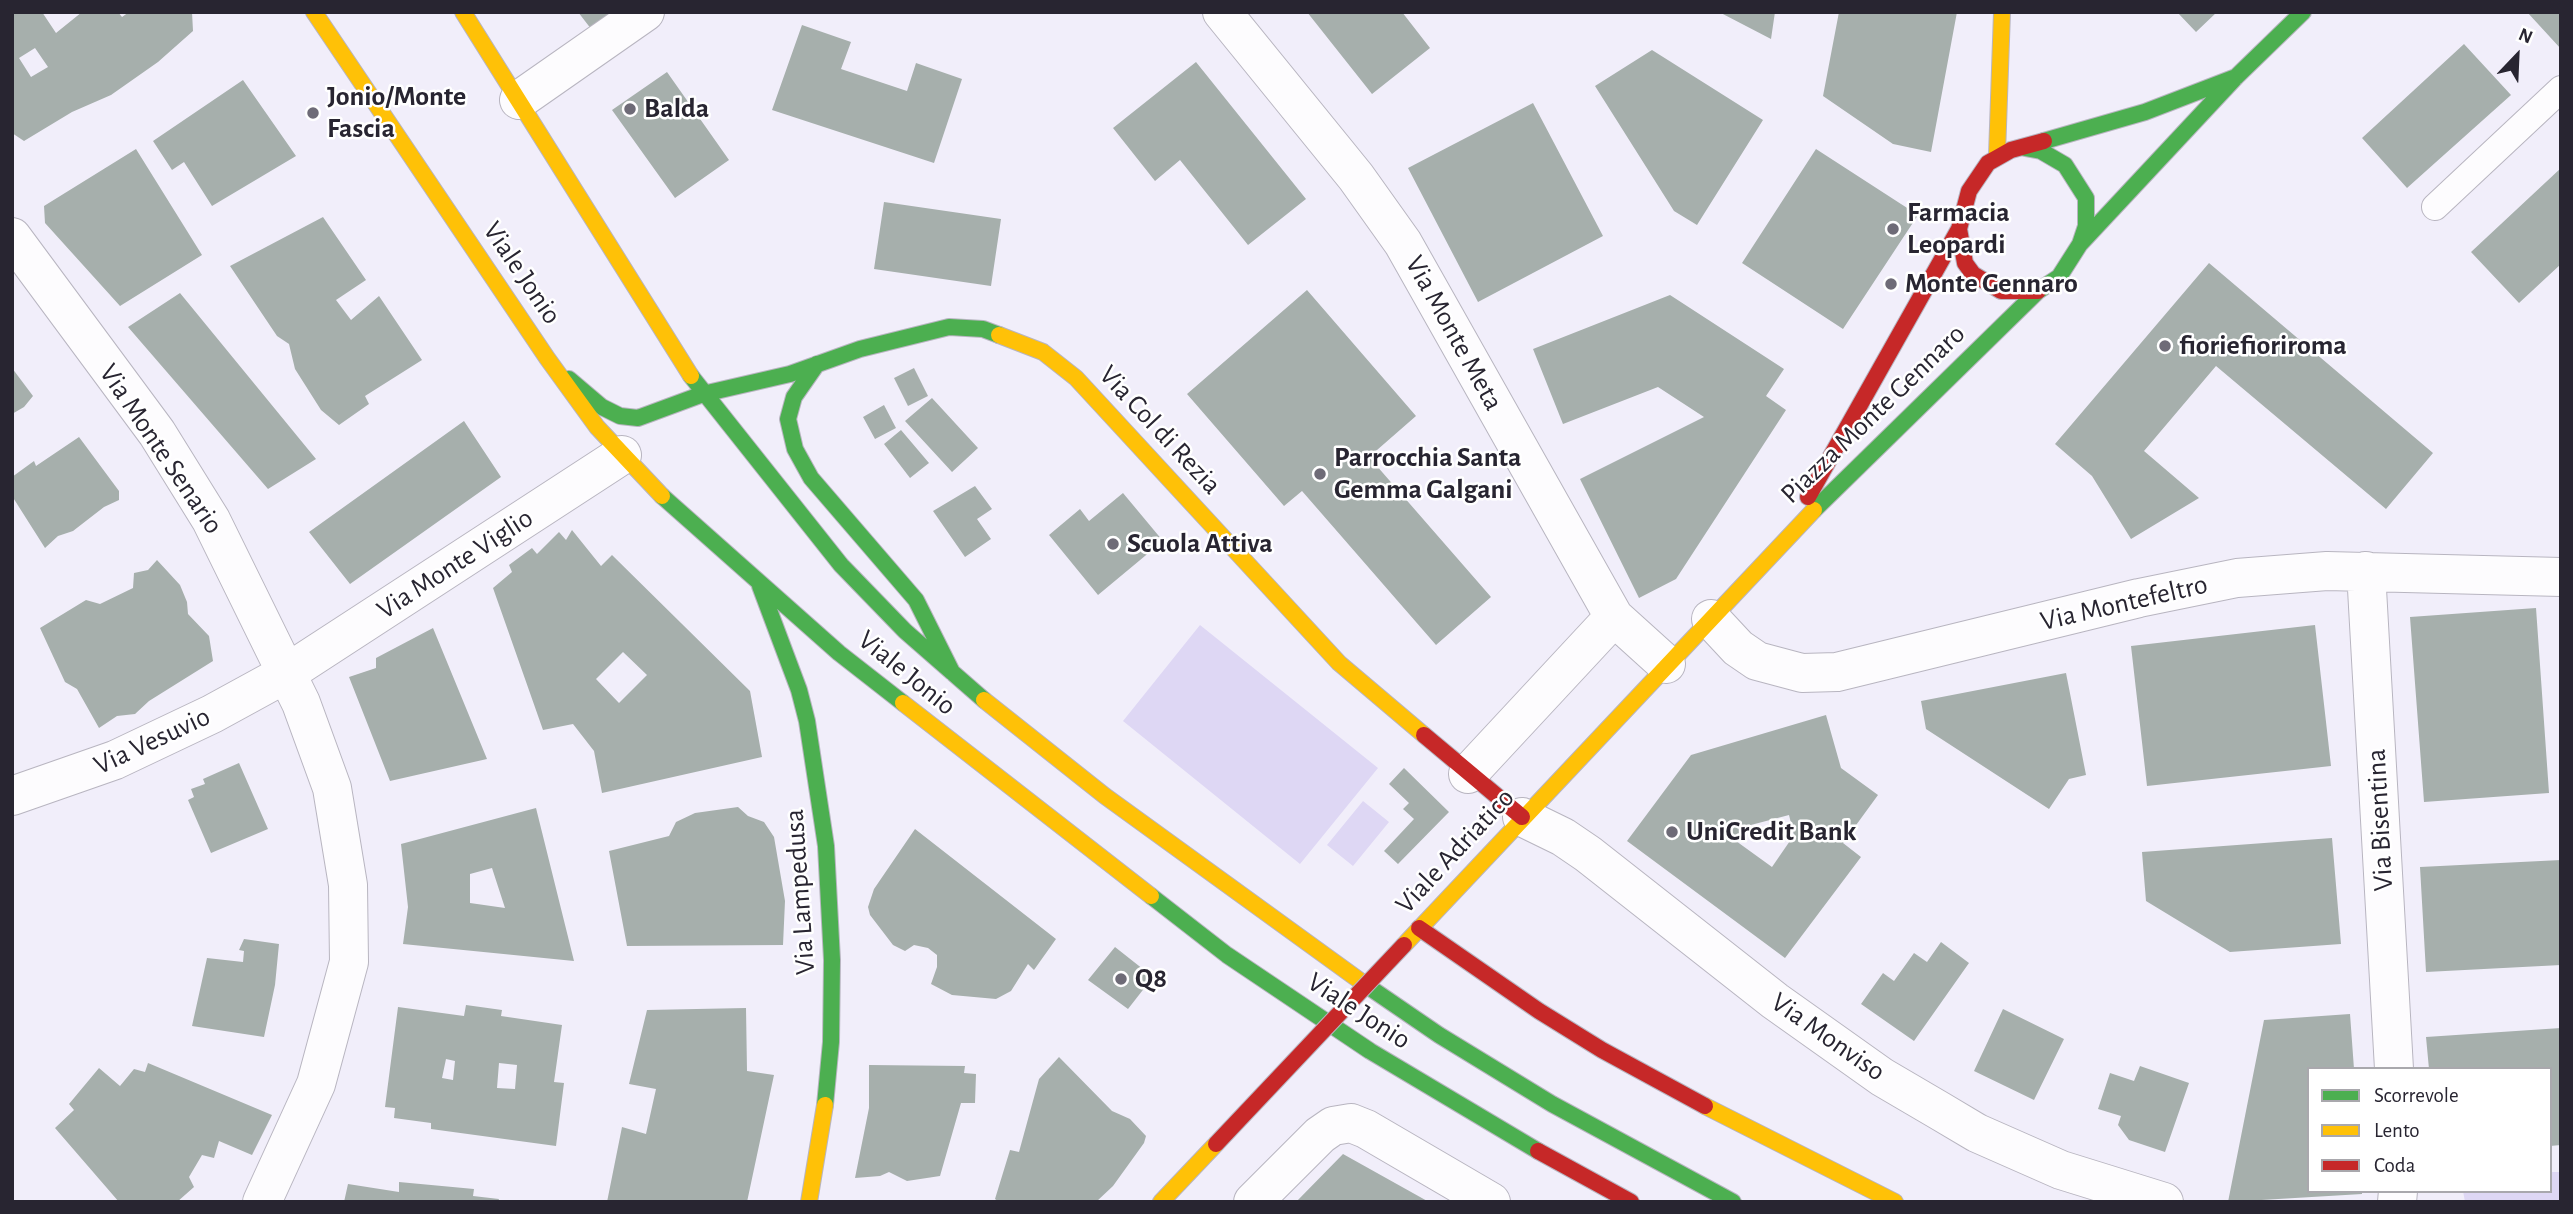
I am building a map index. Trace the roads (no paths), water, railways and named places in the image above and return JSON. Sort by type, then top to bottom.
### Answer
[{"type":"street","name":"Viale Jonio","points":[[314,12],[547,358],[622,455],[667,502],[760,586],[928,725],[1227,955],[1370,1051],[1527,1145],[1631,1202]]},
{"type":"street","name":"Viale Jonio","points":[[463,12],[703,394],[841,565],[905,631],[953,674],[1197,865],[1396,1006],[1552,1104],[1734,1202]]},
{"type":"street","points":[[519,100],[645,12]]},
{"type":"street","name":"Via Monte Meta","points":[[1222,12],[1356,177],[1403,243],[1614,617],[1666,664]]},
{"type":"street","points":[[2002,12],[1997,155],[2145,111],[2236,77]]},
{"type":"street","name":"Piazza Monte Gennaro","points":[[1787,536],[2038,291],[2059,277],[2080,244],[2236,77],[2303,12]]},
{"type":"street","name":"Piazza Monte Gennaro","points":[[2025,148],[2040,151],[2065,164],[2082,187],[2087,210],[2080,244]]},
{"type":"street","name":"Piazza Monte Gennaro","points":[[1787,536],[1959,229],[1969,191],[1981,172],[1997,155]]},
{"type":"street","name":"Piazza Monte Gennaro","points":[[1959,229],[1965,263],[1973,274],[2001,291],[2038,291]]},
{"type":"street","name":"Via Monte Senario","points":[[12,237],[186,476],[233,562],[287,673],[332,788],[348,885],[349,962],[316,1084],[262,1202]]},
{"type":"street","name":"Via Col di Rezia","points":[[547,358],[594,402],[629,419],[647,416],[703,394],[817,365],[860,349],[949,327],[1005,335],[1043,352],[1084,386],[1339,663],[1522,817]]},
{"type":"street","points":[[817,365],[794,397],[788,419],[794,449],[811,478],[916,600],[953,674]]},
{"type":"street","name":"Via Monte Viglio","points":[[287,673],[622,455]]},
{"type":"street","name":"Viale Adriatico","points":[[1161,1202],[1787,536]]},
{"type":"street","name":"Via Montefeltro","points":[[1711,619],[1738,648],[1758,661],[1802,673],[1837,672],[2139,598],[2237,578],[2288,573],[2366,571],[2561,577]]},
{"type":"street","name":"Via Bisentina","points":[[2366,571],[2394,1067]]},
{"type":"street","name":"Via Lampedusa","points":[[760,586],[802,701],[819,786],[827,846],[832,960],[831,1042],[827,1094],[809,1202]]},
{"type":"street","points":[[1468,774],[1614,617]]},
{"type":"street","name":"Via Vesuvio","points":[[12,796],[115,760],[212,714],[287,673]]},
{"type":"street","name":"Via Monviso","points":[[1522,817],[1571,842],[1814,1030],[1940,1111],[1978,1133],[2061,1170],[2164,1202]]},
{"type":"street","points":[[1419,928],[1539,1011],[1602,1050],[1808,1161],[1895,1202]]},
{"type":"street","points":[[1253,1202],[1320,1135],[1334,1125],[1351,1124],[1366,1129],[1491,1202]]},
{"type":"lane","points":[[2435,207],[2561,89]]},
{"type":"place","name":"Balda","points":[[630,109]]},
{"type":"place","name":"Jonio/Monte Fascia","points":[[313,113]]},
{"type":"place","name":"Farmacia Leopardi","points":[[1893,229]]},
{"type":"place","name":"Monte Gennaro","points":[[1891,284]]},
{"type":"place","name":"fioriefioriroma","points":[[2165,346]]},
{"type":"place","name":"Parrocchia Santa Gemma Galgani","points":[[1320,474]]},
{"type":"place","name":"Scuola Attiva","points":[[1113,544]]},
{"type":"place","name":"UniCredit Bank","points":[[1672,832]]},
{"type":"place","name":"Q8","points":[[1121,979]]}]
